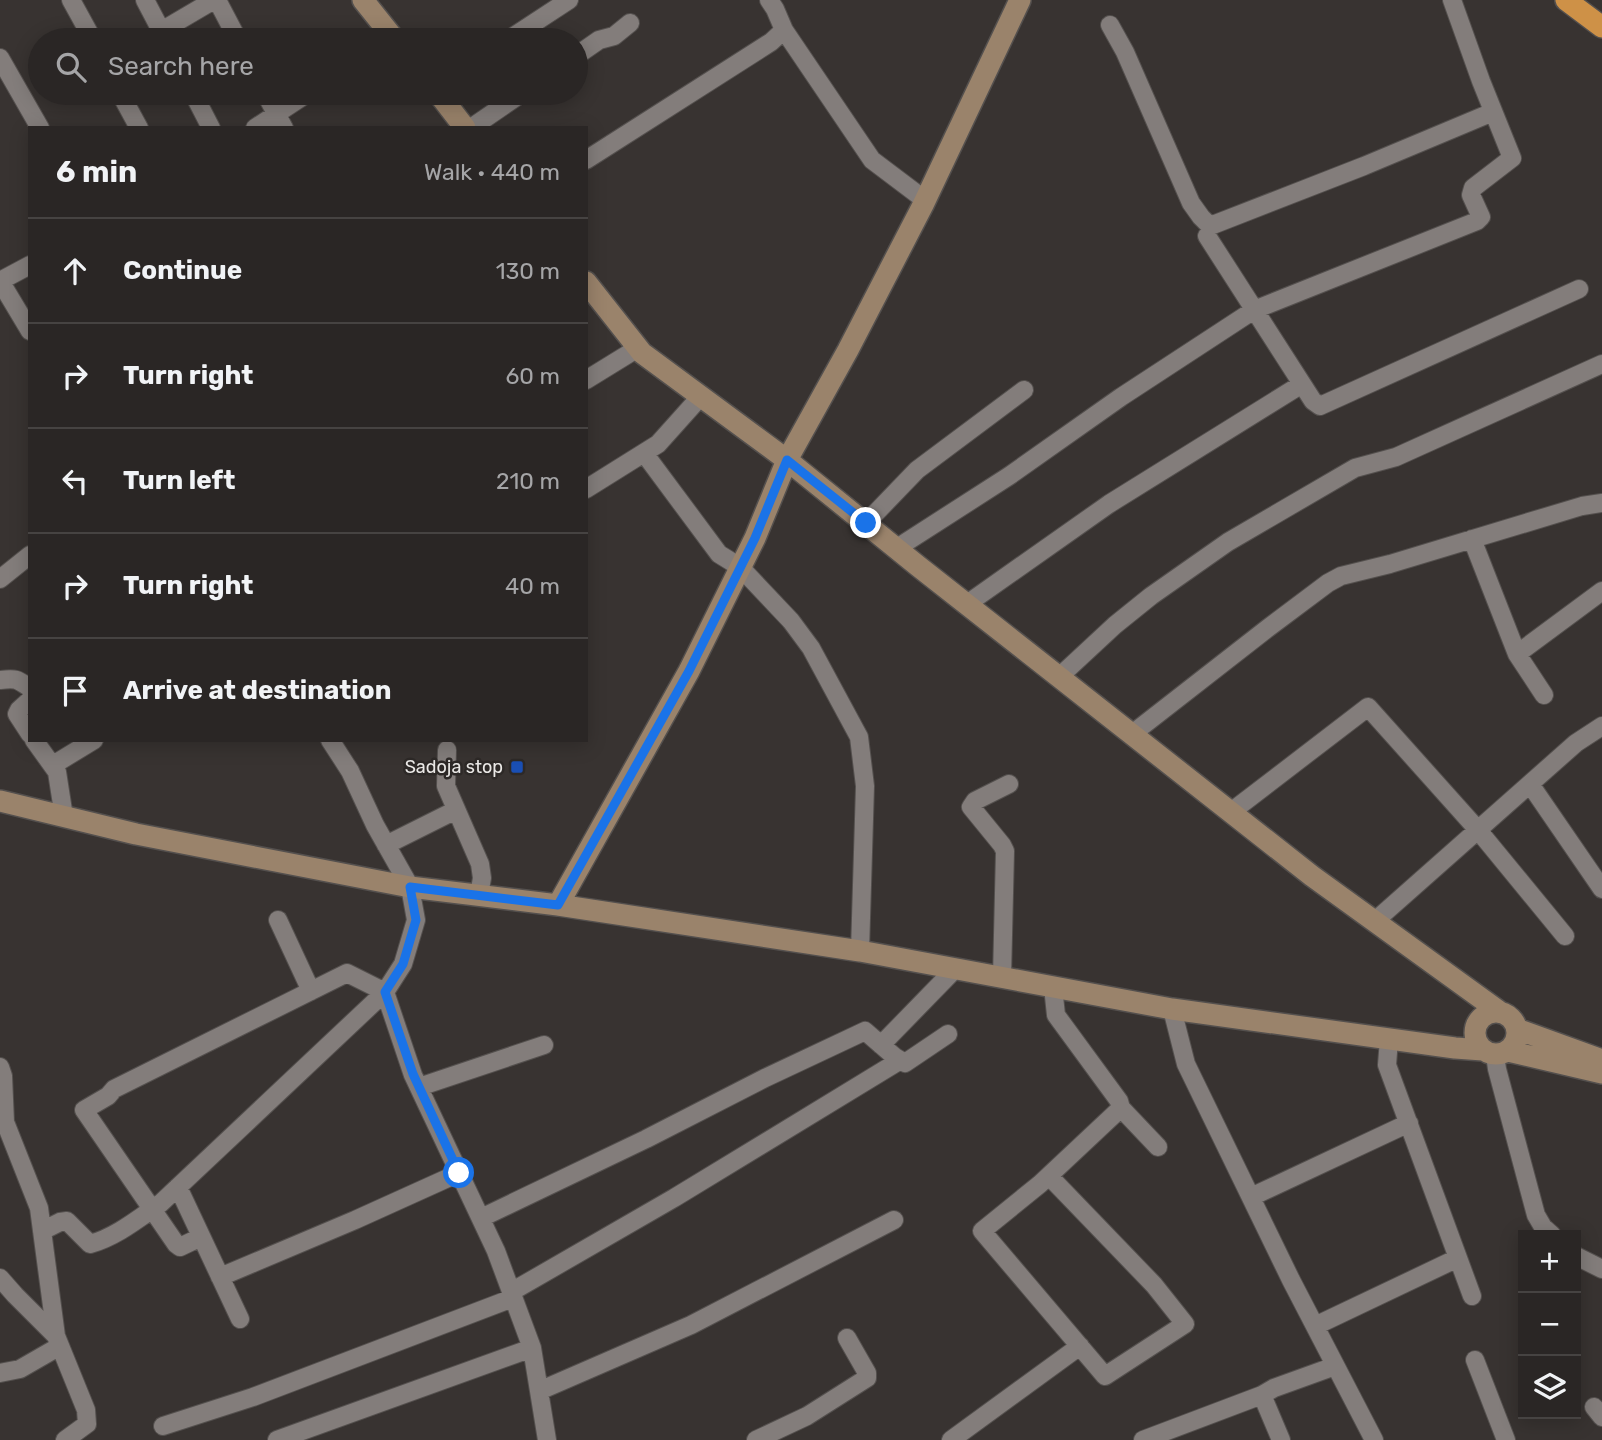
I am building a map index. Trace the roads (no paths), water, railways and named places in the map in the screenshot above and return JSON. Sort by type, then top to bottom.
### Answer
[{"type":"highway","points":[[1566,0],[1602,27]]},
{"type":"street","points":[[71,0],[86,28]]},
{"type":"street","points":[[145,0],[155,28]]},
{"type":"street","points":[[172,28],[216,0],[231,28]]},
{"type":"street","points":[[363,0],[382,28]]},
{"type":"street","points":[[526,28],[569,0]]},
{"type":"street","points":[[769,0],[785,30],[872,160],[925,200]]},
{"type":"street","points":[[558,905],[689,671],[755,538],[787,460],[848,350],[925,200],[1020,0]]},
{"type":"street","points":[[897,548],[1009,476],[1121,397],[1254,310],[1477,221],[1481,217],[1471,195],[1473,188],[1512,158],[1452,0]]},
{"type":"street","points":[[588,48],[599,40],[614,36],[630,23]]},
{"type":"street","points":[[1110,25],[1125,52],[1191,203],[1200,218],[1210,226],[1493,112]]},
{"type":"street","points":[[588,159],[771,42],[785,30]]},
{"type":"street","points":[[0,58],[39,126]]},
{"type":"street","points":[[127,105],[138,126]]},
{"type":"street","points":[[199,105],[210,126]]},
{"type":"street","points":[[271,105],[280,121]]},
{"type":"street","points":[[262,126],[280,121],[296,105]]},
{"type":"street","points":[[448,105],[464,126]]},
{"type":"street","points":[[474,126],[505,105]]},
{"type":"street","points":[[1207,236],[1302,384],[1320,406],[1579,289]]},
{"type":"street","points":[[28,266],[0,281],[28,328]]},
{"type":"street","points":[[590,295],[642,353],[787,460],[1312,876],[1511,1018],[1517,1029],[1516,1042],[1495,1052]]},
{"type":"street","points":[[588,379],[638,348]]},
{"type":"street","points":[[1059,677],[1151,596],[1228,542],[1355,468],[1395,457],[1602,364]]},
{"type":"street","points":[[967,604],[1109,504],[1302,384]]},
{"type":"street","points":[[866,523],[917,470],[1024,390]]},
{"type":"street","points":[[588,488],[658,444],[701,396]]},
{"type":"street","points":[[644,453],[719,554],[740,567],[791,621],[811,648],[859,737],[865,786],[860,951]]},
{"type":"street","points":[[1132,734],[1268,628],[1341,576],[1390,564],[1582,506],[1602,503]]},
{"type":"street","points":[[1472,539],[1517,654],[1544,695]]},
{"type":"street","points":[[0,579],[28,557]]},
{"type":"street","points":[[1517,654],[1602,591]]},
{"type":"street","points":[[0,680],[18,679],[28,686]]},
{"type":"street","points":[[28,702],[17,714],[28,731]]},
{"type":"street","points":[[1231,812],[1368,707],[1478,830],[1566,936]]},
{"type":"street","points":[[1375,921],[1576,743],[1602,726]]},
{"type":"street","points":[[35,742],[57,772],[64,817]]},
{"type":"street","points":[[52,765],[91,742]]},
{"type":"street","points":[[42,1231],[67,1221],[90,1244],[106,1240],[152,1208],[178,1187],[385,992],[403,964],[416,920],[410,887],[375,825],[350,771],[331,742]]},
{"type":"street","points":[[447,750],[446,786],[480,864],[482,878],[479,895]]},
{"type":"street","points":[[1002,977],[1005,851],[971,807],[975,802],[1009,784]]},
{"type":"street","points":[[1530,784],[1595,866],[1602,889]]},
{"type":"street","points":[[0,801],[136,834],[410,887],[558,905],[860,951],[1172,1009],[1601,1067]]},
{"type":"street","points":[[386,845],[456,810]]},
{"type":"street","points":[[278,920],[311,991]]},
{"type":"street","points":[[881,1045],[955,969]]},
{"type":"street","points":[[201,1237],[180,1247],[176,1244],[84,1110],[108,1096],[114,1089],[347,972],[385,992],[413,1074],[496,1251],[532,1348],[547,1440]]},
{"type":"street","points":[[1053,987],[1056,1015],[1111,1090],[1121,1108],[1158,1147]]},
{"type":"street","points":[[1172,1009],[1186,1064],[1374,1440]]},
{"type":"street","points":[[1495,1052],[1476,1040],[1475,1027],[1482,1016],[1500,1012]]},
{"type":"street","points":[[1517,1029],[1601,1067]]},
{"type":"street","points":[[481,1219],[865,1031],[905,1063],[948,1034]]},
{"type":"street","points":[[1389,1039],[1387,1065],[1472,1296]]},
{"type":"street","points":[[419,1087],[544,1045]]},
{"type":"street","points":[[1495,1052],[1497,1069],[1536,1215],[1546,1230]]},
{"type":"street","points":[[163,1426],[253,1397],[512,1295],[900,1060]]},
{"type":"street","points":[[0,1067],[3,1076],[5,1122],[39,1208],[58,1341],[86,1410],[87,1424],[65,1440]]},
{"type":"street","points":[[1049,1176],[1154,1285],[1185,1324],[1105,1376],[982,1231],[1049,1176],[1121,1108]]},
{"type":"street","points":[[1251,1197],[1409,1123]]},
{"type":"street","points":[[220,1277],[459,1173]]},
{"type":"street","points":[[178,1187],[240,1319]]},
{"type":"street","points":[[539,1391],[691,1325],[894,1220]]},
{"type":"street","points":[[1315,1326],[1458,1258]]},
{"type":"street","points":[[1581,1258],[1602,1269]]},
{"type":"street","points":[[0,1278],[7,1298],[58,1341]]},
{"type":"street","points":[[756,1440],[807,1416],[867,1378],[867,1373],[847,1338]]},
{"type":"street","points":[[0,1373],[20,1368],[58,1341]]},
{"type":"street","points":[[951,1440],[1080,1346]]},
{"type":"street","points":[[277,1440],[532,1348]]},
{"type":"street","points":[[1475,1360],[1506,1440]]},
{"type":"street","points":[[1143,1440],[1335,1366]]},
{"type":"street","points":[[1262,1395],[1278,1439]]},
{"type":"place","name":"Sadoja stop","points":[[517,767]]}]
